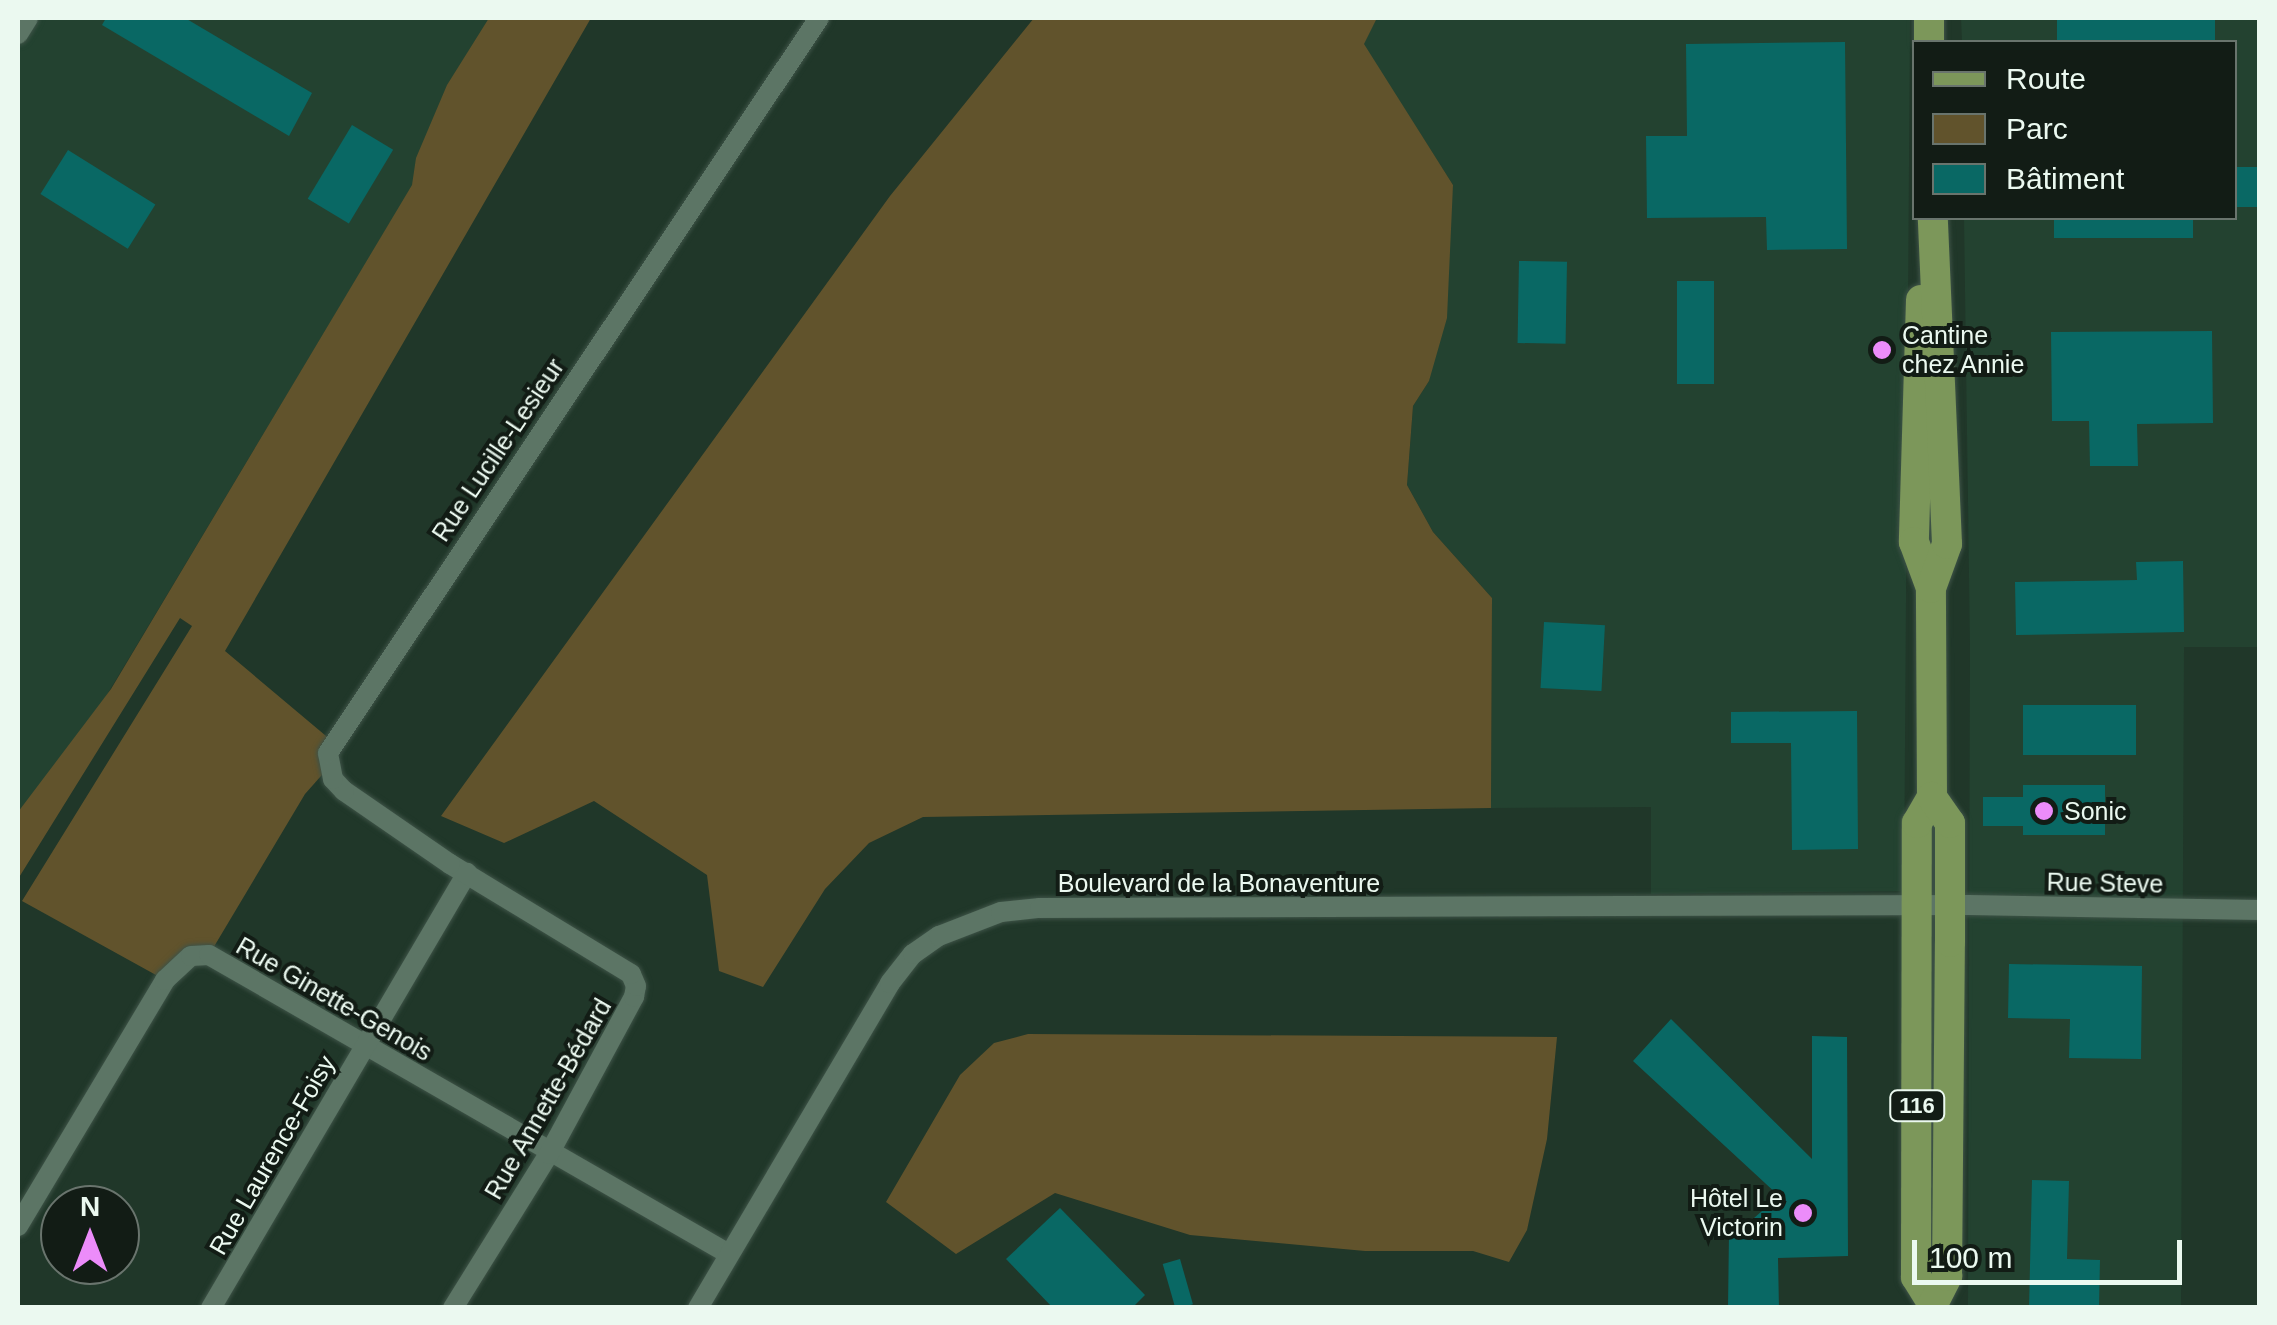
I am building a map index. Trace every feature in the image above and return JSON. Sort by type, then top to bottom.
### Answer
[{"type":"main road","name":"116","points":[[1930,220],[1914,433],[1914,542],[1932,588],[1932,797],[1917,823],[1916,1278],[1931,1304]]},
{"type":"main road","name":"116","points":[[1931,1304],[1947,1276],[1950,906],[1950,823],[1932,797]]},
{"type":"street","points":[[18,34],[28,18]]},
{"type":"street","name":"Rue Lucille-Lesieur","points":[[467,872],[344,791],[329,766],[332,741],[819,18]]},
{"type":"street","name":"Rue Laurence-Foisy","points":[[211,1308],[467,872]]},
{"type":"street","name":"Rue Annette-Bédard","points":[[453,1308],[549,1154],[634,997],[636,986],[631,974],[467,872]]},
{"type":"street","name":"Boulevard de la Bonaventure","points":[[698,1308],[890,983],[914,954],[966,922],[1040,908],[1950,906]]},
{"type":"street","name":"Rue Steve","points":[[1950,906],[2260,910]]},
{"type":"street","name":"Rue Ginette-Genois","points":[[18,1226],[177,964],[192,956],[209,956],[729,1254]]},
{"type":"shaded area","points":[[18,18],[513,18],[18,843]]},
{"type":"shaded area","points":[[1377,18],[1910,18],[1904,891],[1651,894],[1651,807],[1491,808],[1492,598],[1433,532],[1407,485],[1413,406],[1429,381],[1453,185],[1363,44]]},
{"type":"shaded area","points":[[1961,18],[2259,18],[2259,647],[2184,647],[2181,1307],[1968,1307],[1970,647],[1964,220],[2237,220],[2237,40],[1962,40]]},
{"type":"green space","points":[[489,18],[591,18],[225,651],[332,741],[329,767],[305,794],[209,955],[165,980],[22,901],[192,626],[180,618],[18,879],[18,812],[111,689],[412,185],[416,158],[447,85]]},
{"type":"green space","points":[[1034,18],[1377,18],[1364,44],[1453,185],[1447,318],[1429,381],[1413,406],[1407,485],[1433,532],[1492,598],[1491,808],[923,817],[869,843],[825,889],[763,987],[719,971],[707,875],[594,801],[504,843],[441,816],[890,196]]},
{"type":"green space","points":[[1028,1034],[1557,1037],[1547,1139],[1527,1230],[1509,1262],[1473,1251],[1365,1251],[1190,1235],[1055,1193],[956,1254],[886,1202],[960,1075],[994,1043]]},
{"type":"building","points":[[106,18],[185,18],[312,93],[289,136],[102,25]]},
{"type":"building","points":[[2057,18],[2215,18],[2215,40],[2057,40]]},
{"type":"building","points":[[1845,42],[1847,249],[1767,250],[1766,217],[1647,218],[1646,136],[1687,136],[1686,44]]},
{"type":"building","points":[[352,125],[393,150],[349,223],[308,199]]},
{"type":"building","points":[[68,150],[155,205],[128,249],[40,194]]},
{"type":"building","points":[[2237,167],[2260,167],[2260,207],[2237,207]]},
{"type":"building","points":[[2054,220],[2193,220],[2193,238],[2054,238]]},
{"type":"building","points":[[1519,261],[1567,262],[1566,344],[1518,343]]},
{"type":"building","points":[[1677,281],[1714,281],[1714,384],[1677,384]]},
{"type":"building","points":[[2212,331],[2213,423],[2137,424],[2138,466],[2090,466],[2089,421],[2052,421],[2051,332]]},
{"type":"building","points":[[2183,561],[2184,632],[2016,635],[2015,582],[2137,580],[2136,562]]},
{"type":"building","points":[[1544,622],[1605,625],[1601,691],[1541,688]]},
{"type":"building","points":[[2023,705],[2136,705],[2136,755],[2023,755]]},
{"type":"building","points":[[1857,711],[1858,849],[1792,850],[1791,743],[1731,743],[1731,712]]},
{"type":"building","name":"Sonic","points":[[2023,785],[2105,785],[2105,835],[2023,835],[2023,826],[1983,826],[1983,797],[2023,797]]},
{"type":"building","points":[[2009,964],[2142,966],[2141,1059],[2069,1058],[2070,1019],[2008,1018]]},
{"type":"building","name":"Hôtel Le Victorin","points":[[1671,1019],[1812,1159],[1812,1036],[1847,1037],[1848,1256],[1778,1258],[1779,1308],[1728,1308],[1729,1233],[1737,1233],[1779,1196],[1633,1061]]},
{"type":"building","points":[[2032,1180],[2069,1181],[2067,1259],[2100,1260],[2099,1308],[2029,1308]]},
{"type":"building","points":[[1060,1208],[1145,1295],[1132,1308],[1053,1308],[1006,1259]]},
{"type":"building","points":[[1180,1259],[1193,1304],[1175,1308],[1163,1264]]},
{"type":"place","name":"Cantine chez Annie","points":[[1882,350]]},
{"type":"place","name":"Sonic","points":[[2044,811]]},
{"type":"place","name":"Hôtel Le Victorin","points":[[1803,1213]]}]
